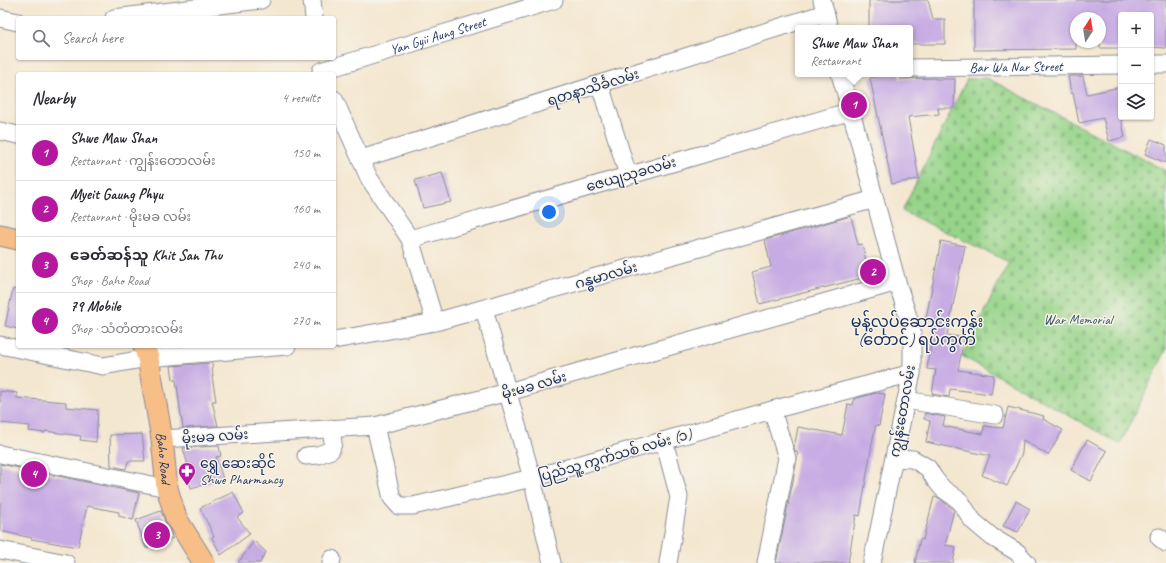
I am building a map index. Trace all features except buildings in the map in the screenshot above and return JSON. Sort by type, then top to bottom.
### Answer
[{"type":"main road","points":[[0,235],[16,239]]},
{"type":"main road","name":"Baho Road","points":[[146,352],[162,439],[167,488],[176,518],[204,563]]},
{"type":"street","points":[[130,16],[262,0]]},
{"type":"street","points":[[312,0],[314,16]]},
{"type":"street","name":"Yan Gyii Aung Street","points":[[321,68],[554,0]]},
{"type":"street","name":"ရတနာသိင်္ခလမ်း","points":[[361,159],[825,14]]},
{"type":"street","points":[[0,18],[16,22]]},
{"type":"street","name":"Bar Wa Nar Street","points":[[913,68],[1118,64]]},
{"type":"street","points":[[1154,64],[1166,64]]},
{"type":"street","name":"ကျွန်းတောလမ်း","points":[[841,77],[897,282],[912,329],[912,372],[872,563]]},
{"type":"street","points":[[600,85],[628,175]]},
{"type":"street","points":[[336,103],[369,178],[410,239],[434,322]]},
{"type":"street","name":"ဇေယျသုခလမ်း","points":[[410,239],[851,111]]},
{"type":"street","points":[[0,131],[16,135]]},
{"type":"street","name":"ဂန္ဓမာလမ်း","points":[[336,340],[434,322],[484,309],[875,199]]},
{"type":"street","name":"မိုးမခ လမ်း","points":[[162,439],[375,426],[508,392],[897,282]]},
{"type":"street","points":[[484,309],[532,478],[552,563]]},
{"type":"street","points":[[0,345],[103,366],[146,352],[240,348]]},
{"type":"street","name":"ပြည်သူ့ ကွက်သစ် လမ်း (၁)","points":[[375,426],[392,498],[399,506],[412,506],[532,478],[912,372]]},
{"type":"street","points":[[906,400],[995,415]]},
{"type":"street","points":[[766,563],[787,458],[772,410]]},
{"type":"street","points":[[306,456],[331,450],[331,429]]},
{"type":"street","points":[[664,441],[678,497],[668,563]]},
{"type":"street","points":[[0,454],[167,488]]},
{"type":"street","points":[[894,458],[913,459],[928,468],[934,478],[944,489],[960,501],[973,521],[992,537],[1017,552],[1027,563]]},
{"type":"street","points":[[0,550],[66,563]]},
{"type":"green space","name":"War Memorial","points":[[987,78],[1166,171],[1166,350],[1120,444],[962,356],[1009,262],[902,211],[967,79]]},
{"type":"place","name":"Shwe Maw Shan","points":[[854,105]]},
{"type":"place","name":"Myeit Gaung Phyu","points":[[873,272]]},
{"type":"place","name":"79 Mobile","points":[[34,474]]},
{"type":"place","name":"ရွှေ ဆေးဆိုင် Shwe Pharmancy","points":[[187,486]]},
{"type":"place","name":"ခေတ်ဆန်သူ Khit San Thu","points":[[157,535]]},
{"type":"district","name":"မုန့်လုပ်ဆောင်းကုန်း (တောင်) ရပ်ကွက်","points":[[917,330]]}]
